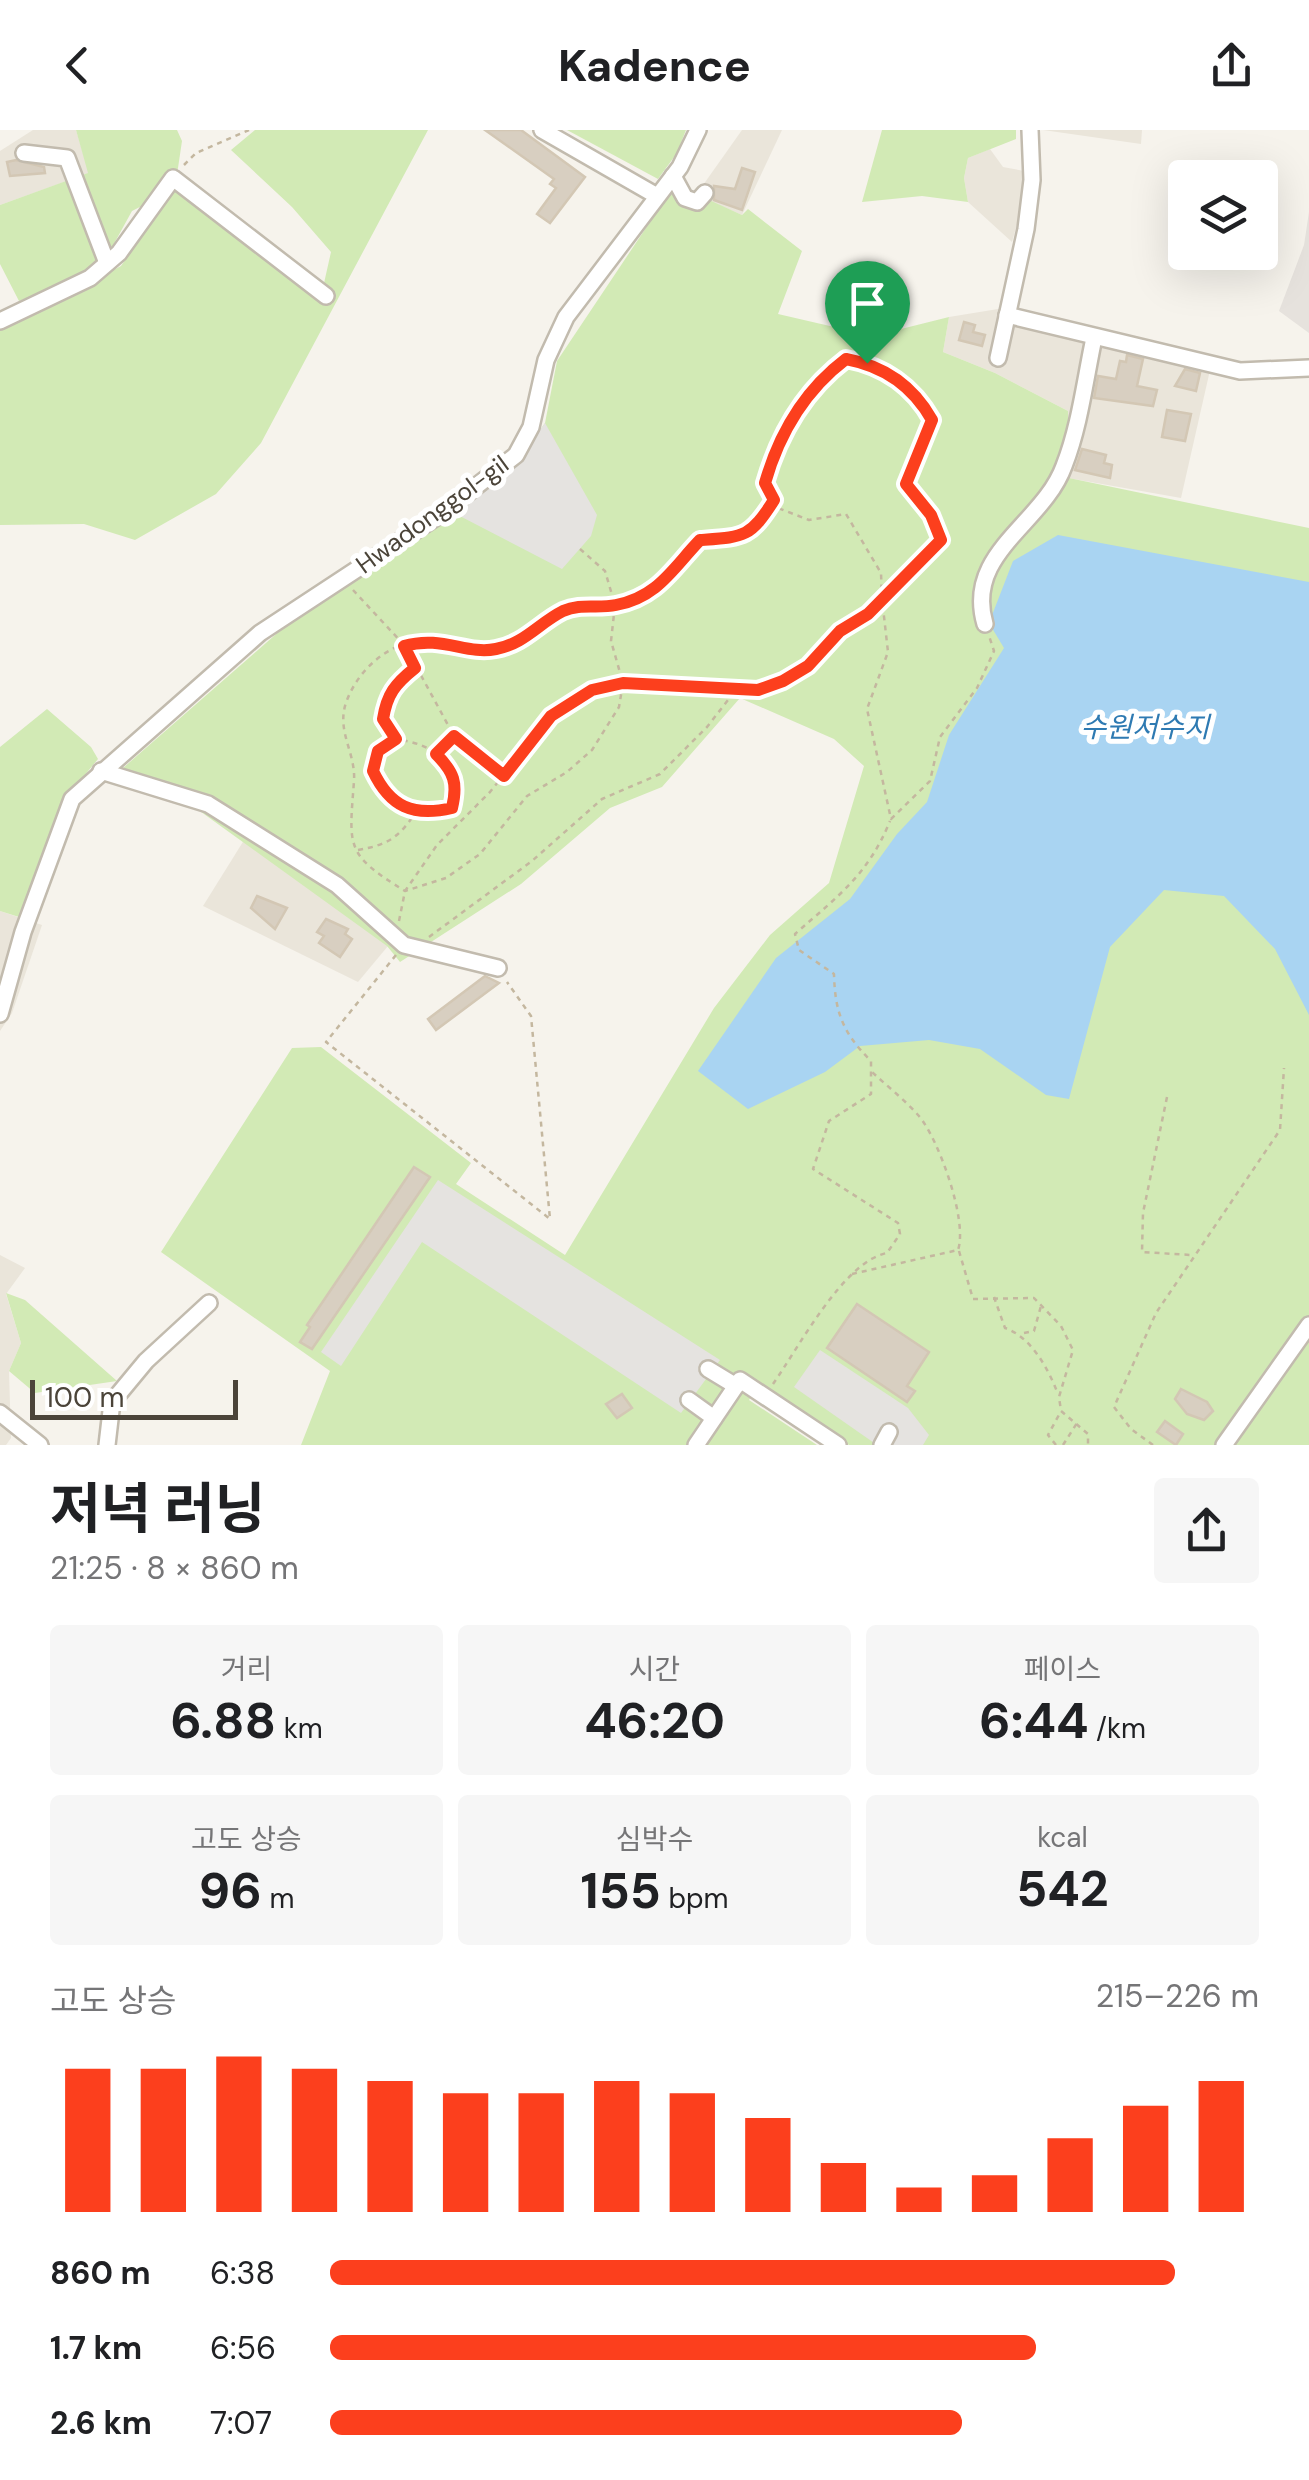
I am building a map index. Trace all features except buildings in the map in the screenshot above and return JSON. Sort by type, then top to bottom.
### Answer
[{"type":"street","points":[[542,130],[657,196]]},
{"type":"street","name":"Hwadonggol-gil","points":[[0,1014],[23,932],[72,799],[260,633],[440,514],[516,454],[532,427],[546,360],[566,317],[672,176],[698,130]]},
{"type":"street","points":[[998,358],[1030,196],[1030,130]]},
{"type":"street","points":[[24,153],[67,158],[108,262]]},
{"type":"street","points":[[672,176],[685,198],[697,202],[706,192]]},
{"type":"street","points":[[0,321],[90,278],[108,262],[173,178],[326,296]]},
{"type":"street","points":[[1007,315],[1240,371],[1309,368]]},
{"type":"street","points":[[985,624],[981,609],[983,574],[1063,470],[1094,338]]},
{"type":"street","points":[[101,772],[208,804],[338,885],[405,943],[498,968]]},
{"type":"street","points":[[108,1445],[112,1402],[146,1361],[209,1303]]},
{"type":"street","points":[[1224,1445],[1309,1325]]},
{"type":"street","points":[[708,1369],[764,1396],[838,1445]]},
{"type":"street","points":[[696,1445],[738,1383]]},
{"type":"street","points":[[689,1400],[714,1418]]},
{"type":"street","points":[[0,1413],[40,1445]]},
{"type":"path","points":[[173,178],[196,152],[249,130]]},
{"type":"path","points":[[405,943],[405,891],[438,844],[504,776],[551,716],[592,690],[623,683],[758,690],[808,666],[840,631],[882,599],[941,540],[931,515],[906,484],[932,420],[917,393],[867,363],[846,359],[824,376],[776,446],[765,483],[778,508],[809,520],[846,514],[881,572],[882,599],[888,652],[867,709],[891,819]]},
{"type":"path","points":[[580,548],[604,571],[615,605],[611,640],[623,683],[619,707],[592,750],[567,772],[527,796],[480,854],[446,878],[405,891],[366,867],[348,836],[355,767],[342,733],[345,704],[360,674],[385,652],[427,639],[493,650],[528,638],[551,617],[576,605],[615,605],[664,585],[700,540],[738,538],[754,531],[774,500]]},
{"type":"path","points":[[343,578],[404,646],[454,736],[504,776]]},
{"type":"path","points":[[764,1396],[851,1274],[867,1257],[886,1253],[900,1234],[898,1223],[814,1169],[829,1121],[871,1094],[871,1061],[844,1034],[835,1005],[834,974],[799,950],[794,934],[852,885],[874,858],[891,819],[930,781],[940,737],[977,688],[994,650],[985,624]]},
{"type":"path","points":[[396,739],[383,719],[386,702],[394,685],[415,668]]},
{"type":"path","points":[[498,968],[530,1016],[550,1220],[326,1042],[405,943],[532,862],[602,799],[660,774],[707,727],[736,690]]},
{"type":"path","points":[[436,754],[454,736]]},
{"type":"path","points":[[396,739],[417,742],[436,754],[450,767],[458,786],[452,808],[415,813],[392,802],[373,771],[378,751],[396,739]]},
{"type":"path","points":[[356,850],[384,845],[402,834],[415,813]]},
{"type":"path","points":[[1153,1445],[1131,1429],[1114,1408],[1156,1313],[1280,1130],[1284,1068]]},
{"type":"path","points":[[871,1071],[921,1118],[948,1178],[963,1236],[958,1250],[962,1274],[973,1299],[1034,1298],[1062,1326],[1073,1350],[1059,1397]]},
{"type":"path","points":[[1167,1097],[1143,1213],[1142,1252],[1192,1255]]},
{"type":"path","points":[[851,1274],[958,1250]]},
{"type":"path","points":[[993,1296],[1005,1328],[1022,1334],[1034,1331],[1042,1304]]},
{"type":"path","points":[[1022,1334],[1044,1364],[1059,1397],[1061,1411],[1048,1435],[1056,1445]]},
{"type":"path","points":[[1061,1411],[1088,1434],[1088,1445]]},
{"type":"path","points":[[1063,1445],[1077,1423]]},
{"type":"shaded area","points":[[33,130],[76,130],[89,173],[0,205],[0,151]]},
{"type":"shaded area","points":[[742,130],[782,130],[742,215],[696,195]]},
{"type":"shaded area","points":[[1043,130],[1142,130],[1141,144]]},
{"type":"shaded area","points":[[990,149],[1003,167],[1024,171],[1026,192],[1012,242],[968,202],[964,178],[968,158]]},
{"type":"shaded area","points":[[1309,212],[1309,333],[1279,311],[1304,245]]},
{"type":"shaded area","points":[[998,309],[1213,357],[1181,498],[1068,478],[1068,411],[995,373],[943,352],[949,317]]},
{"type":"shaded area","points":[[545,423],[597,515],[591,536],[562,569],[454,513],[521,457]]},
{"type":"shaded area","points":[[246,837],[388,946],[358,982],[203,906]]},
{"type":"shaded area","points":[[0,911],[42,925],[12,1013],[0,1031]]},
{"type":"shaded area","points":[[438,1180],[720,1360],[681,1413],[422,1242],[341,1366],[321,1352]]},
{"type":"shaded area","points":[[0,1255],[25,1268],[6,1294],[21,1343],[9,1371],[11,1438],[6,1445],[0,1445]]},
{"type":"shaded area","points":[[820,1350],[908,1408],[929,1435],[923,1445],[877,1445],[794,1387]]},
{"type":"green space","points":[[76,130],[177,130],[182,141],[175,188],[320,301],[331,252],[292,207],[231,150],[255,130],[428,130],[261,443],[216,494],[135,540],[84,524],[0,525],[0,329],[121,266],[173,190],[132,211],[100,269],[19,301],[0,264],[0,205],[88,173]]},
{"type":"green space","points":[[567,130],[686,130],[677,153],[658,179]]},
{"type":"green space","points":[[882,130],[1016,130],[1016,139],[968,158],[964,178],[968,202],[922,196],[862,202]]},
{"type":"green space","points":[[682,174],[683,188],[742,215],[748,209],[802,251],[778,314],[873,336],[949,317],[943,352],[995,373],[1068,411],[1069,478],[1309,528],[1309,1445],[849,1445],[761,1383],[749,1400],[817,1445],[301,1445],[330,1371],[161,1252],[292,1048],[321,1047],[471,1163],[456,1184],[565,1255],[714,1008],[770,935],[829,883],[864,766],[834,739],[740,698],[662,787],[610,808],[521,884],[400,962],[387,946],[197,809],[107,782],[283,628],[454,513],[521,457],[545,423],[557,361]]},
{"type":"green space","points":[[47,709],[91,747],[98,759],[61,804],[19,917],[0,911],[0,747]]},
{"type":"green space","points":[[6,1293],[25,1300],[117,1381],[35,1393],[9,1371],[21,1343]]},
{"type":"water","name":"수원저수지","points":[[1058,535],[1309,582],[1309,1015],[1275,949],[1224,896],[1164,890],[1110,947],[1069,1099],[1046,1095],[980,1049],[929,1040],[860,1046],[825,1072],[748,1109],[698,1071],[776,958],[850,899],[897,834],[927,802],[949,735],[1004,648],[989,623],[1013,561]]},
{"type":"route","points":[[846,359],[867,363],[917,393],[932,420],[906,484],[931,515],[941,540],[868,614],[840,631],[808,666],[758,690],[698,690],[623,683],[592,690],[551,716],[504,776],[454,736],[436,754],[450,767],[458,786],[452,808],[415,813],[392,802],[373,771],[378,751],[396,739],[383,719],[386,702],[394,685],[415,668],[404,646],[427,639],[493,650],[528,638],[551,617],[576,605],[615,605],[664,585],[700,540],[738,538],[754,531],[774,500],[765,483],[776,446],[798,411],[824,376],[846,359]]}]
